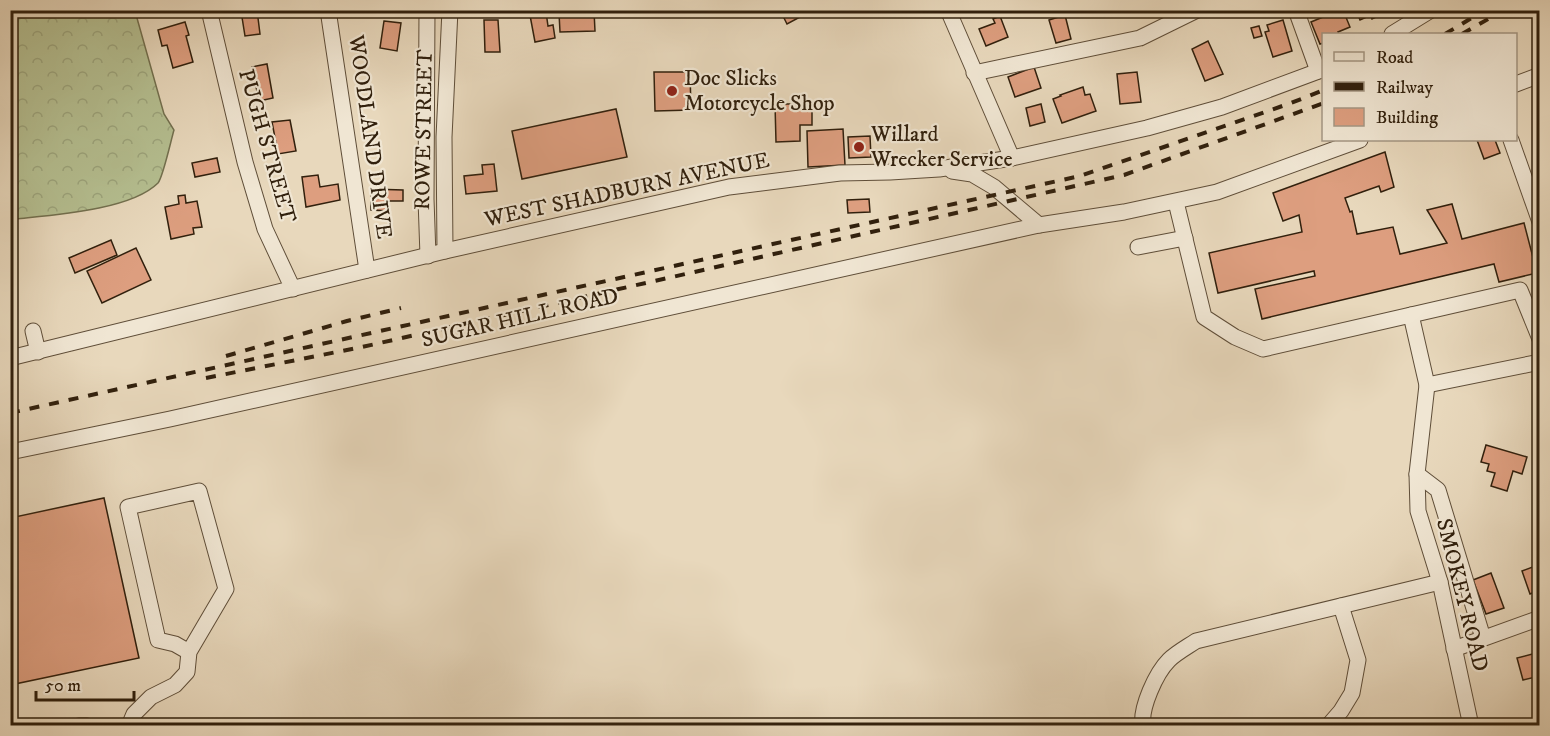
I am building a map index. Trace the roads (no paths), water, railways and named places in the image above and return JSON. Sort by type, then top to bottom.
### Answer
[{"type":"street","name":"PUGH STREET","points":[[209,10],[245,162],[266,229],[293,289]]},
{"type":"street","name":"WOODLAND DRIVE","points":[[328,10],[367,270]]},
{"type":"street","points":[[427,10],[426,199],[429,256]]},
{"type":"street","name":"ROWE STREET","points":[[445,251],[444,137],[450,10]]},
{"type":"street","points":[[948,10],[1012,158]]},
{"type":"street","points":[[974,73],[1140,38],[1197,10]]},
{"type":"street","points":[[1296,10],[1321,70]]},
{"type":"street","points":[[1394,33],[1431,10]]},
{"type":"street","name":"WEST SHADBURN AVENUE","points":[[10,358],[445,251],[729,187],[840,173],[939,168],[1012,158],[1147,128],[1222,107],[1321,70]]},
{"type":"street","points":[[1517,83],[1539,75]]},
{"type":"street","name":"SUGAR HILL ROAD","points":[[10,452],[1039,225],[1176,202],[1217,192],[1357,141]]},
{"type":"street","points":[[1510,141],[1539,222]]},
{"type":"street","points":[[939,168],[972,174],[1007,197],[1039,225]]},
{"type":"street","points":[[1176,202],[1204,317],[1234,337],[1263,349],[1520,290],[1539,339]]},
{"type":"street","points":[[1138,247],[1185,238]]},
{"type":"street","name":"SMOKEY ROAD","points":[[1411,315],[1427,385],[1418,474],[1418,511],[1440,582],[1471,726]]},
{"type":"street","points":[[33,331],[38,352]]},
{"type":"street","points":[[1427,385],[1539,362]]},
{"type":"street","points":[[1418,474],[1438,490],[1483,638]]},
{"type":"street","points":[[129,726],[134,714],[151,697],[175,685],[187,672],[189,652],[226,589],[199,491],[128,507],[158,640],[175,644],[189,652]]},
{"type":"street","points":[[1143,726],[1142,720],[1150,690],[1168,661],[1196,641],[1440,582]]},
{"type":"street","points":[[1328,726],[1352,693],[1358,660],[1341,606]]},
{"type":"street","points":[[1454,649],[1539,618]]},
{"type":"street","points":[[79,726],[87,726]]},
{"type":"railway","points":[[1447,33],[1485,10]]},
{"type":"railway","points":[[1464,33],[1504,10]]},
{"type":"railway","points":[[10,413],[1080,176],[1322,91]]},
{"type":"railway","points":[[206,378],[362,347],[1124,175],[1322,104]]},
{"type":"railway","points":[[226,356],[401,308]]},
{"type":"place","name":"Doc Slicks Motorcycle Shop","points":[[672,91]]},
{"type":"place","name":"Willard Wrecker Service","points":[[859,147]]}]
